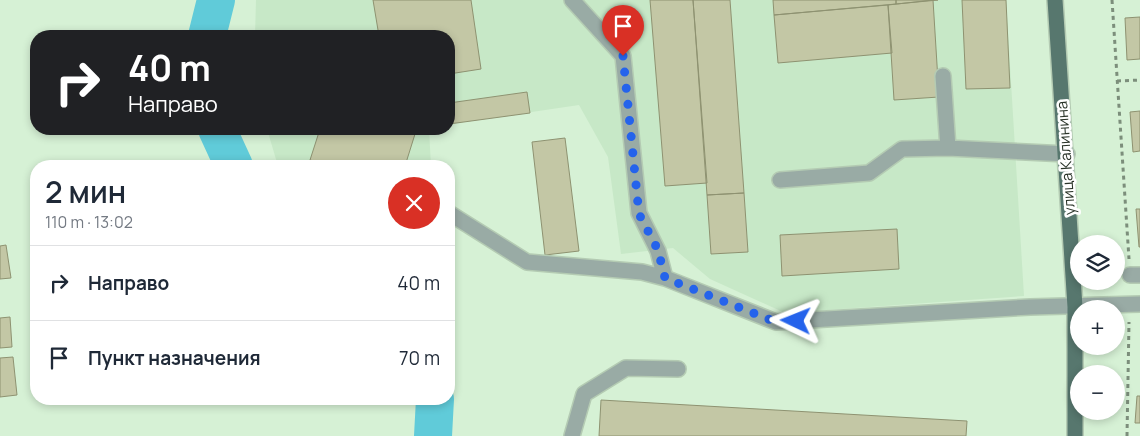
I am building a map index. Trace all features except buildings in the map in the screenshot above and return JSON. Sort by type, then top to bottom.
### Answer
[{"type":"main road","name":"улица Калинина","points":[[1055,0],[1075,300]]},
{"type":"main road","name":"улица Калинина","points":[[1075,355],[1075,436]]},
{"type":"lane","points":[[572,0],[623,56],[639,214],[658,250],[665,278]]},
{"type":"lane","points":[[943,76],[948,148]]},
{"type":"lane","points":[[780,180],[869,173],[902,149],[948,148],[1066,154]]},
{"type":"lane","points":[[455,217],[527,262],[642,272],[665,278],[776,322],[1030,307],[1070,307]]},
{"type":"lane","points":[[572,436],[584,394],[626,368],[678,369]]},
{"type":"path","points":[[1112,0],[1117,81],[1135,275]]},
{"type":"path","points":[[1117,81],[1140,80]]},
{"type":"path","points":[[1127,436],[1135,304]]},
{"type":"shaded area","points":[[256,0],[1006,0],[1024,296],[785,313],[710,279],[673,248],[621,254],[608,157],[579,105],[455,123],[455,30],[255,30]]},
{"type":"shaded area","points":[[269,135],[429,135],[431,160],[276,160]]},
{"type":"waterway","points":[[208,30],[216,0]]},
{"type":"waterway","points":[[220,135],[231,160]]},
{"type":"waterway","points":[[433,436],[435,405]]},
{"type":"route","points":[[623,56],[639,214],[658,250],[665,278],[776,322],[796,321]]}]
